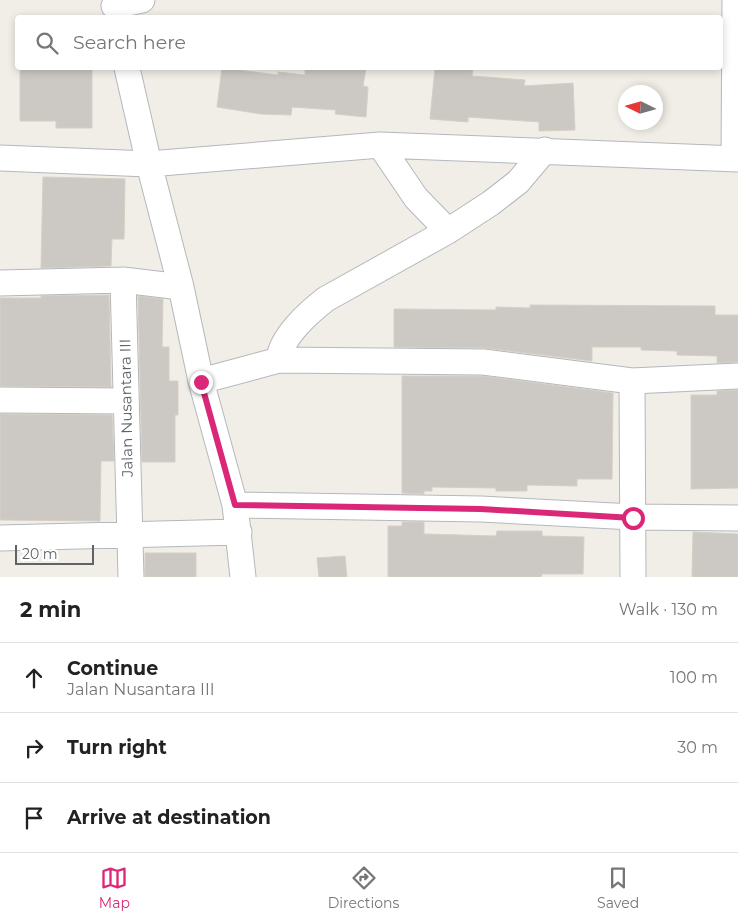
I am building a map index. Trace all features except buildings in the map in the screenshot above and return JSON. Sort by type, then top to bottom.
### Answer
[{"type":"street","points":[[114,8],[142,0]]},
{"type":"street","points":[[0,158],[149,164],[380,145],[736,159],[735,0]]},
{"type":"street","points":[[128,70],[149,164],[181,287],[201,382],[235,505],[243,577]]},
{"type":"street","points":[[380,145],[416,198],[448,231]]},
{"type":"street","points":[[278,360],[283,347],[295,328],[312,310],[326,299],[448,231],[491,202],[518,182],[545,150]]},
{"type":"street","points":[[0,283],[124,280],[181,287]]},
{"type":"street","name":"Jalan Nusantara III","points":[[124,280],[130,577]]},
{"type":"street","points":[[201,382],[278,360],[483,362],[632,381],[738,376]]},
{"type":"street","points":[[632,381],[633,577]]},
{"type":"street","points":[[0,400],[126,401]]},
{"type":"street","points":[[235,505],[481,509],[633,518],[738,518]]},
{"type":"street","points":[[0,538],[239,532]]},
{"type":"route","points":[[201,382],[235,505],[481,509],[633,518]]}]
